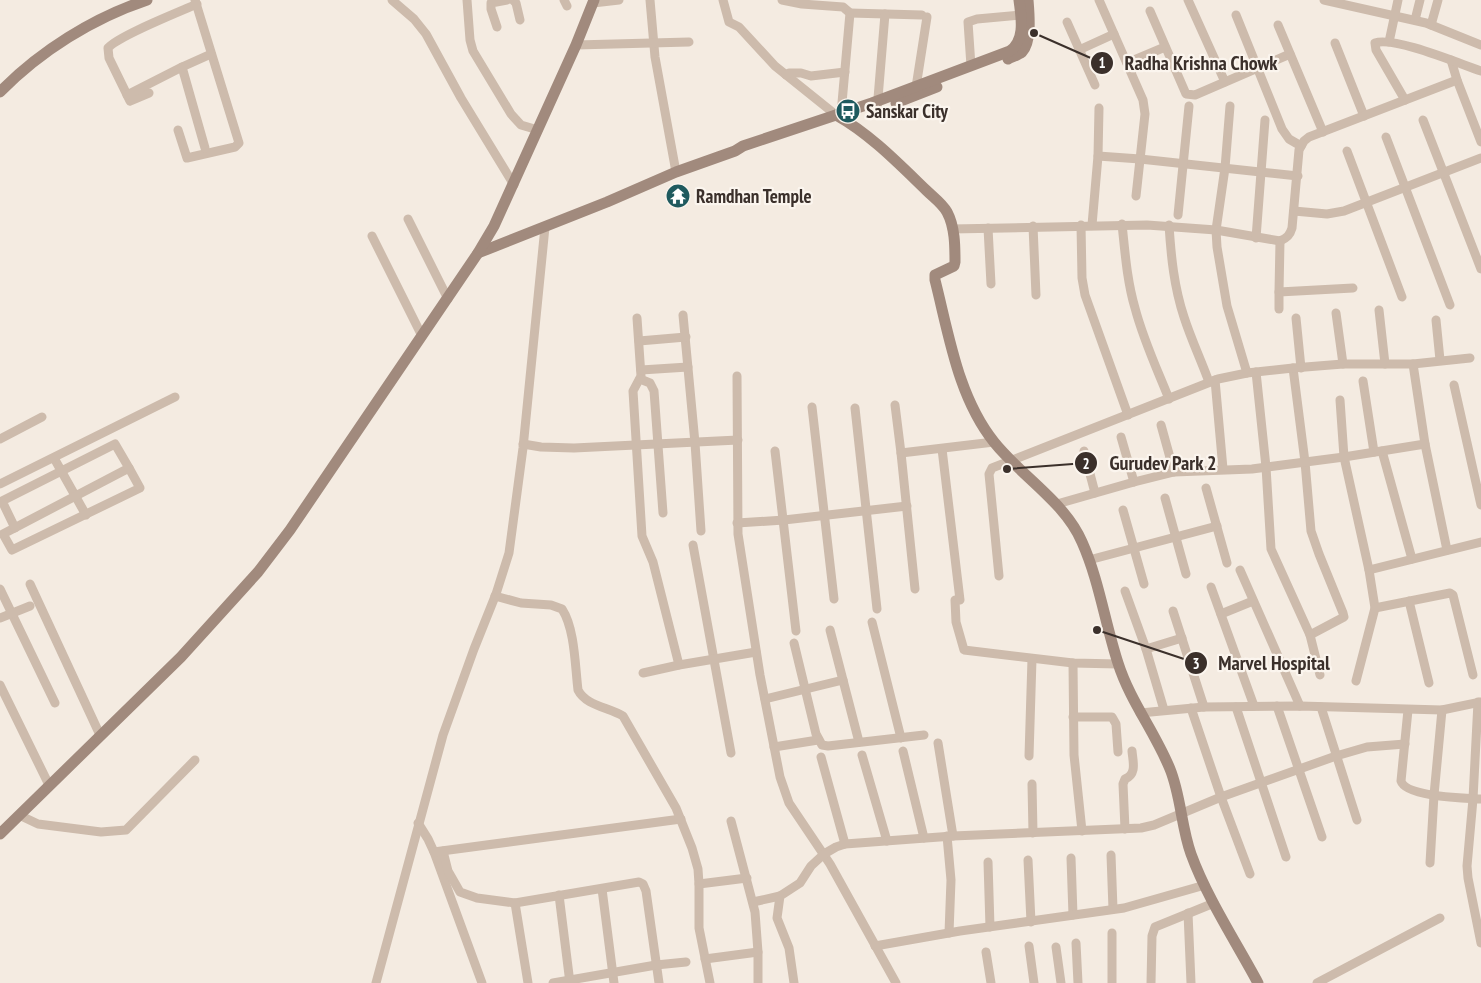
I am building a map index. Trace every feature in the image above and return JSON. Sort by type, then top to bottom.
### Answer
[{"type":"street","points":[[0,92],[26,67],[58,45],[110,15],[147,0]]},
{"type":"street","points":[[392,0],[414,19],[426,34],[461,98],[514,185]]},
{"type":"street","points":[[467,0],[470,40],[473,51],[511,114],[522,124],[538,130]]},
{"type":"street","points":[[497,27],[491,3],[505,0]]},
{"type":"street","points":[[513,0],[516,3],[520,20]]},
{"type":"street","points":[[0,834],[181,657],[258,572],[290,530],[448,299],[498,219],[532,146],[594,2],[619,0]]},
{"type":"street","points":[[650,0],[653,43],[676,172]]},
{"type":"street","points":[[723,0],[729,22],[739,27],[764,55],[786,75],[880,148],[941,204],[947,212],[955,244],[954,266],[935,275],[935,280],[957,367],[976,416],[1010,461],[1057,504],[1074,526],[1089,560],[1118,664],[1140,713],[1155,738],[1170,770],[1175,784],[1188,844],[1214,903],[1258,983]]},
{"type":"street","points":[[782,0],[802,4],[844,7],[850,13],[924,16],[916,87]]},
{"type":"street","points":[[877,106],[916,87],[1015,47],[1021,32],[1019,0]]},
{"type":"street","points":[[478,253],[634,191],[676,172],[739,150],[743,146],[877,106],[992,66],[1022,52],[1025,47],[1028,33],[1028,0]]},
{"type":"street","points":[[1099,0],[1142,95],[1144,106],[1136,196]]},
{"type":"street","points":[[1188,0],[1225,82]]},
{"type":"street","points":[[1324,0],[1415,20],[1481,45]]},
{"type":"street","points":[[1390,42],[1398,0]]},
{"type":"street","points":[[1415,20],[1420,0]]},
{"type":"street","points":[[1431,25],[1438,0]]},
{"type":"street","points":[[149,93],[130,101],[109,58],[108,48],[127,36],[196,2],[239,143],[235,147],[187,158],[178,130]]},
{"type":"street","points":[[1150,11],[1186,94],[1195,95],[1290,54]]},
{"type":"street","points":[[841,116],[850,13]]},
{"type":"street","points":[[877,106],[885,14]]},
{"type":"street","points":[[971,66],[968,22],[977,19],[1021,15]]},
{"type":"street","points":[[1236,15],[1282,129],[1289,139],[1301,146]]},
{"type":"street","points":[[1068,22],[1095,85]]},
{"type":"street","points":[[1278,25],[1323,132]]},
{"type":"street","points":[[1079,50],[1114,34]]},
{"type":"street","points":[[576,45],[689,42]]},
{"type":"street","points":[[1405,100],[1375,47],[1378,42],[1390,42],[1481,71]]},
{"type":"street","points":[[1335,43],[1364,116]]},
{"type":"street","points":[[1127,63],[1165,47]]},
{"type":"street","points":[[127,95],[211,54]]},
{"type":"street","points":[[1451,60],[1481,142]]},
{"type":"street","points":[[182,67],[206,148]]},
{"type":"street","points":[[786,75],[789,73],[801,73],[811,76],[844,72]]},
{"type":"street","points":[[952,229],[1122,224],[1169,225],[1216,230],[1280,241],[1286,239],[1290,234],[1301,146],[1309,137],[1457,80]]},
{"type":"street","points":[[1178,215],[1189,106]]},
{"type":"street","points":[[1230,106],[1225,168],[1216,230],[1217,247],[1227,306],[1251,372],[1266,467],[1271,549],[1310,635],[1320,675]]},
{"type":"street","points":[[1092,225],[1098,156],[1099,108]]},
{"type":"street","points":[[1256,238],[1265,120]]},
{"type":"street","points":[[1423,120],[1481,269]]},
{"type":"street","points":[[1386,137],[1450,305]]},
{"type":"street","points":[[1347,151],[1402,297]]},
{"type":"street","points":[[1098,156],[1298,176]]},
{"type":"street","points":[[1294,211],[1335,213],[1367,203],[1481,158]]},
{"type":"street","points":[[408,219],[448,299]]},
{"type":"street","points":[[1122,224],[1129,285],[1134,306],[1169,399]]},
{"type":"street","points":[[1080,225],[1082,278],[1085,295],[1128,415]]},
{"type":"street","points":[[1169,225],[1170,250],[1184,317],[1212,381],[1223,469]]},
{"type":"street","points":[[1033,226],[1036,295]]},
{"type":"street","points":[[376,983],[443,735],[509,553],[523,444],[545,227]]},
{"type":"street","points":[[988,228],[991,284]]},
{"type":"street","points":[[372,236],[422,336]]},
{"type":"street","points":[[1279,309],[1280,241]]},
{"type":"street","points":[[1279,292],[1353,288]]},
{"type":"street","points":[[1379,310],[1385,364]]},
{"type":"street","points":[[1336,313],[1343,364]]},
{"type":"street","points":[[683,315],[701,531]]},
{"type":"street","points":[[637,318],[641,375],[633,391],[642,536],[654,562],[679,665]]},
{"type":"street","points":[[1296,318],[1297,368],[1311,531],[1344,613],[1344,617],[1310,635]]},
{"type":"street","points":[[1436,320],[1440,360]]},
{"type":"street","points":[[639,341],[686,337]]},
{"type":"street","points":[[999,576],[989,474],[992,468],[1212,381],[1251,372],[1343,364],[1413,364],[1470,358]]},
{"type":"street","points":[[1413,364],[1425,444],[1447,550]]},
{"type":"street","points":[[641,375],[688,367]]},
{"type":"street","points":[[641,375],[653,386],[663,512]]},
{"type":"street","points":[[737,376],[737,523],[756,652],[780,777],[789,803],[824,854],[896,983]]},
{"type":"street","points":[[1362,381],[1378,451],[1412,560]]},
{"type":"street","points":[[1454,385],[1481,505]]},
{"type":"street","points":[[0,484],[175,397]]},
{"type":"street","points":[[1340,400],[1344,457],[1369,570],[1375,608],[1356,681]]},
{"type":"street","points":[[895,404],[915,589]]},
{"type":"street","points":[[812,407],[834,599]]},
{"type":"street","points":[[855,408],[877,609]]},
{"type":"street","points":[[0,439],[42,418]]},
{"type":"street","points":[[1161,425],[1174,472]]},
{"type":"street","points":[[1121,437],[1134,482]]},
{"type":"street","points":[[523,444],[541,447],[579,448],[738,440]]},
{"type":"street","points":[[901,453],[994,442]]},
{"type":"street","points":[[15,528],[2,501],[115,444],[129,468],[140,488],[12,550],[3,534],[15,528],[129,468]]},
{"type":"street","points":[[1057,504],[1174,472],[1266,467],[1425,444]]},
{"type":"street","points":[[942,448],[957,600],[956,622],[964,650],[1073,663],[1118,664]]},
{"type":"street","points":[[775,451],[796,631]]},
{"type":"street","points":[[1084,451],[1095,493]]},
{"type":"street","points":[[54,458],[86,515]]},
{"type":"street","points":[[1206,488],[1227,563]]},
{"type":"street","points":[[1165,498],[1186,574]]},
{"type":"street","points":[[737,523],[825,516],[907,506]]},
{"type":"street","points":[[1123,510],[1144,584]]},
{"type":"street","points":[[1089,560],[1217,526]]},
{"type":"street","points":[[1369,570],[1481,542]]},
{"type":"street","points":[[694,545],[731,753]]},
{"type":"street","points":[[1240,570],[1300,706]]},
{"type":"street","points":[[30,584],[100,735]]},
{"type":"street","points":[[1211,587],[1254,706]]},
{"type":"street","points":[[0,589],[55,703]]},
{"type":"street","points":[[1125,591],[1146,649],[1164,710]]},
{"type":"street","points":[[1375,608],[1446,593],[1453,595],[1473,675]]},
{"type":"street","points":[[495,596],[513,602],[551,605],[562,609],[568,622],[572,640],[578,690],[581,696],[623,716],[681,819],[694,855],[699,884],[698,916],[704,959],[710,983]]},
{"type":"street","points":[[1221,614],[1253,601]]},
{"type":"street","points":[[1409,601],[1430,683]]},
{"type":"street","points":[[0,618],[30,606]]},
{"type":"street","points":[[1173,611],[1204,707]]},
{"type":"street","points":[[872,622],[901,738]]},
{"type":"street","points":[[830,630],[859,742]]},
{"type":"street","points":[[1146,649],[1182,638]]},
{"type":"street","points":[[794,643],[818,740],[824,746],[924,735]]},
{"type":"street","points":[[643,674],[679,665],[756,652]]},
{"type":"street","points":[[1029,756],[1032,659]]},
{"type":"street","points":[[1073,663],[1074,763],[1082,831]]},
{"type":"street","points":[[765,699],[843,680]]},
{"type":"street","points":[[0,686],[49,785]]},
{"type":"street","points":[[1140,713],[1204,707],[1236,708],[1254,706],[1442,710],[1479,702],[1477,799],[1467,866],[1481,943]]},
{"type":"street","points":[[1277,706],[1322,837]]},
{"type":"street","points":[[1321,707],[1357,820]]},
{"type":"street","points":[[1191,708],[1221,797],[1250,874]]},
{"type":"street","points":[[1236,708],[1286,858]]},
{"type":"street","points":[[1408,710],[1402,786],[1421,793],[1477,799]]},
{"type":"street","points":[[1430,863],[1442,710]]},
{"type":"street","points":[[1073,717],[1112,717],[1116,724],[1118,752]]},
{"type":"street","points":[[774,747],[818,740]]},
{"type":"street","points":[[938,743],[950,836],[949,933]]},
{"type":"street","points":[[754,902],[780,896],[800,883],[811,866],[824,854],[846,844],[950,836],[1141,828],[1154,825],[1260,782],[1336,756],[1367,747],[1405,744]]},
{"type":"street","points":[[903,751],[924,838]]},
{"type":"street","points":[[1125,829],[1123,781],[1133,774],[1132,751]]},
{"type":"street","points":[[862,754],[887,841]]},
{"type":"street","points":[[821,757],[846,844]]},
{"type":"street","points":[[19,815],[38,824],[101,832],[126,830],[195,760]]},
{"type":"street","points":[[1032,784],[1033,833]]},
{"type":"street","points":[[438,851],[681,819]]},
{"type":"street","points":[[731,821],[754,902],[758,952],[758,983]]},
{"type":"street","points":[[418,823],[438,851],[460,892],[477,898],[515,903],[639,882],[643,884],[646,891],[659,983]]},
{"type":"street","points":[[438,851],[482,983]]},
{"type":"street","points":[[1111,855],[1113,909]]},
{"type":"street","points":[[1071,858],[1073,915]]},
{"type":"street","points":[[1028,860],[1031,922]]},
{"type":"street","points":[[988,862],[990,927]]},
{"type":"street","points":[[699,884],[747,878]]},
{"type":"street","points":[[875,946],[1113,909],[1151,901],[1205,885]]},
{"type":"street","points":[[602,889],[614,983]]},
{"type":"street","points":[[559,895],[570,982]]},
{"type":"street","points":[[780,896],[778,918],[789,948],[794,983]]},
{"type":"street","points":[[515,903],[528,983]]},
{"type":"street","points":[[1151,983],[1153,931],[1156,927],[1214,903]]},
{"type":"street","points":[[1188,913],[1191,983]]},
{"type":"street","points":[[1317,983],[1440,918]]},
{"type":"street","points":[[1112,933],[1112,983]]},
{"type":"street","points":[[1076,943],[1078,983]]},
{"type":"street","points":[[1029,946],[1034,983]]},
{"type":"street","points":[[1056,947],[1061,983]]},
{"type":"street","points":[[704,959],[758,952]]},
{"type":"street","points":[[986,952],[990,983]]},
{"type":"street","points":[[553,983],[570,982],[656,965],[686,962]]},
{"type":"place","name":"Radha Krishna Chowk","points":[[1034,33]]},
{"type":"place","name":"Sanskar City","points":[[848,111]]},
{"type":"place","name":"Ramdhan Temple","points":[[678,196]]},
{"type":"place","name":"Gurudev Park 2","points":[[1007,469]]},
{"type":"place","name":"Marvel Hospital","points":[[1097,630]]}]
